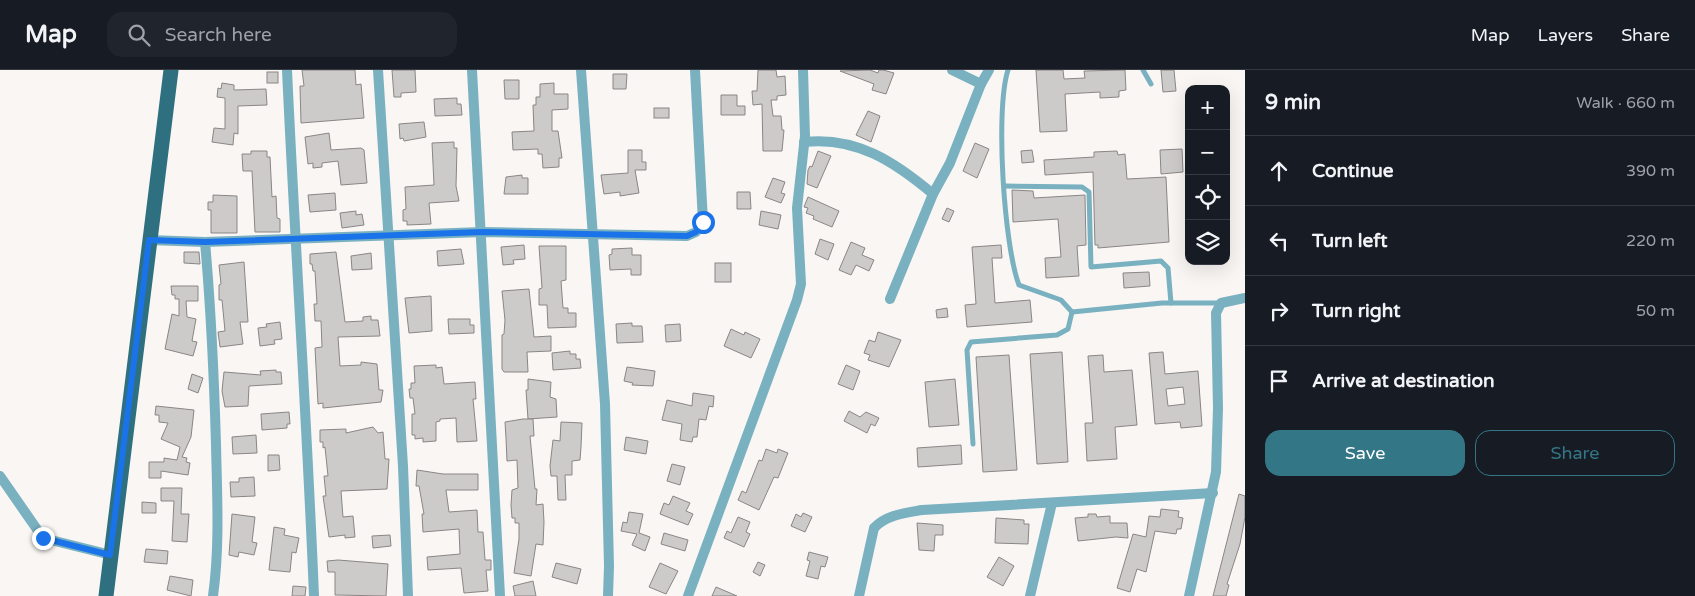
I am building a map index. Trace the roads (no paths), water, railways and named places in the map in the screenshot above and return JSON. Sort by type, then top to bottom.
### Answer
[{"type":"main road","points":[[106,596],[170,70]]},
{"type":"street","points":[[287,70],[295,239],[304,352],[314,596]]},
{"type":"street","points":[[378,70],[403,466],[408,596]]},
{"type":"street","points":[[472,70],[500,596]]},
{"type":"street","points":[[581,70],[604,404],[609,566],[608,596]]},
{"type":"street","points":[[149,240],[205,242],[482,232],[687,236],[696,232],[703,222],[695,70]]},
{"type":"street","points":[[688,596],[797,300],[801,284],[797,208],[804,142],[803,70]]},
{"type":"street","points":[[952,70],[981,84]]},
{"type":"street","points":[[890,299],[933,194],[950,163],[981,84],[989,70]]},
{"type":"street","points":[[804,142],[820,140],[858,146],[910,174],[933,194]]},
{"type":"street","points":[[205,242],[213,358],[216,480],[217,568],[213,596]]},
{"type":"street","points":[[1189,596],[1216,472],[1218,408],[1216,313],[1221,303],[1241,298]]},
{"type":"street","points":[[0,476],[43,538],[110,555]]},
{"type":"street","points":[[859,596],[871,538],[874,528],[881,520],[922,510],[1052,503],[1130,496],[1212,493]]},
{"type":"street","points":[[1030,596],[1052,503]]},
{"type":"lane","points":[[1008,70],[1002,98],[1005,186],[1009,242],[1019,285],[1061,300],[1072,312]]},
{"type":"lane","points":[[1142,70],[1152,84]]},
{"type":"lane","points":[[1005,186],[1082,187],[1089,192],[1091,267],[1161,261],[1168,268],[1172,303]]},
{"type":"lane","points":[[1072,312],[1172,303],[1221,303]]},
{"type":"lane","points":[[973,444],[967,350],[971,342],[1057,336],[1068,329],[1072,312]]}]
